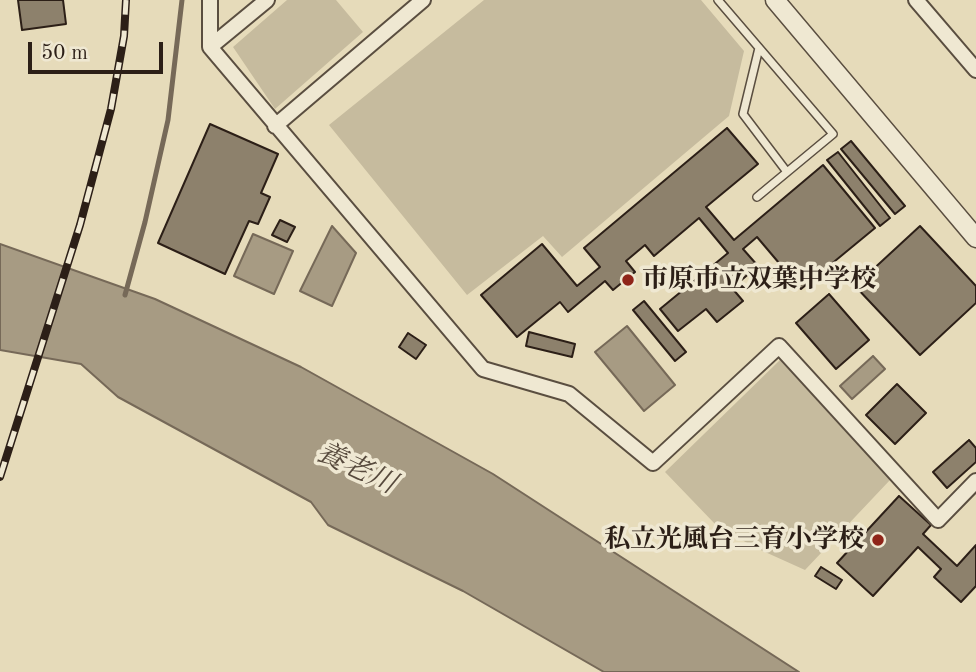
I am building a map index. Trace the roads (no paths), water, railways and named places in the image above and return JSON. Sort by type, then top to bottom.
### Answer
[{"type":"street","points":[[210,0],[210,47],[483,369],[569,394],[653,463],[779,346],[938,520],[976,481]]},
{"type":"street","points":[[210,47],[267,0]]},
{"type":"street","points":[[275,126],[424,0]]},
{"type":"street","points":[[775,0],[976,237]]},
{"type":"street","points":[[923,3],[976,70]]},
{"type":"lane","points":[[718,0],[833,134],[757,197]]},
{"type":"lane","points":[[759,48],[743,114],[787,172]]},
{"type":"water","points":[[332,226],[356,253],[332,306],[300,291]]},
{"type":"water","points":[[253,234],[293,251],[274,294],[234,276]]},
{"type":"water","name":"養老川","points":[[0,244],[155,299],[301,367],[493,474],[799,672],[604,672],[463,591],[328,525],[311,502],[118,397],[81,364],[0,350]]},
{"type":"water","points":[[627,326],[675,385],[644,411],[595,352]]},
{"type":"water","points":[[873,356],[885,369],[852,399],[840,386]]},
{"type":"waterway","points":[[125,295],[168,120],[182,0]]},
{"type":"railway","points":[[0,477],[80,225],[111,109],[124,36],[126,0]]},
{"type":"place","name":"市原市立双葉中学校","points":[[628,280]]},
{"type":"place","name":"私立光風台三育小学校","points":[[878,540]]}]
